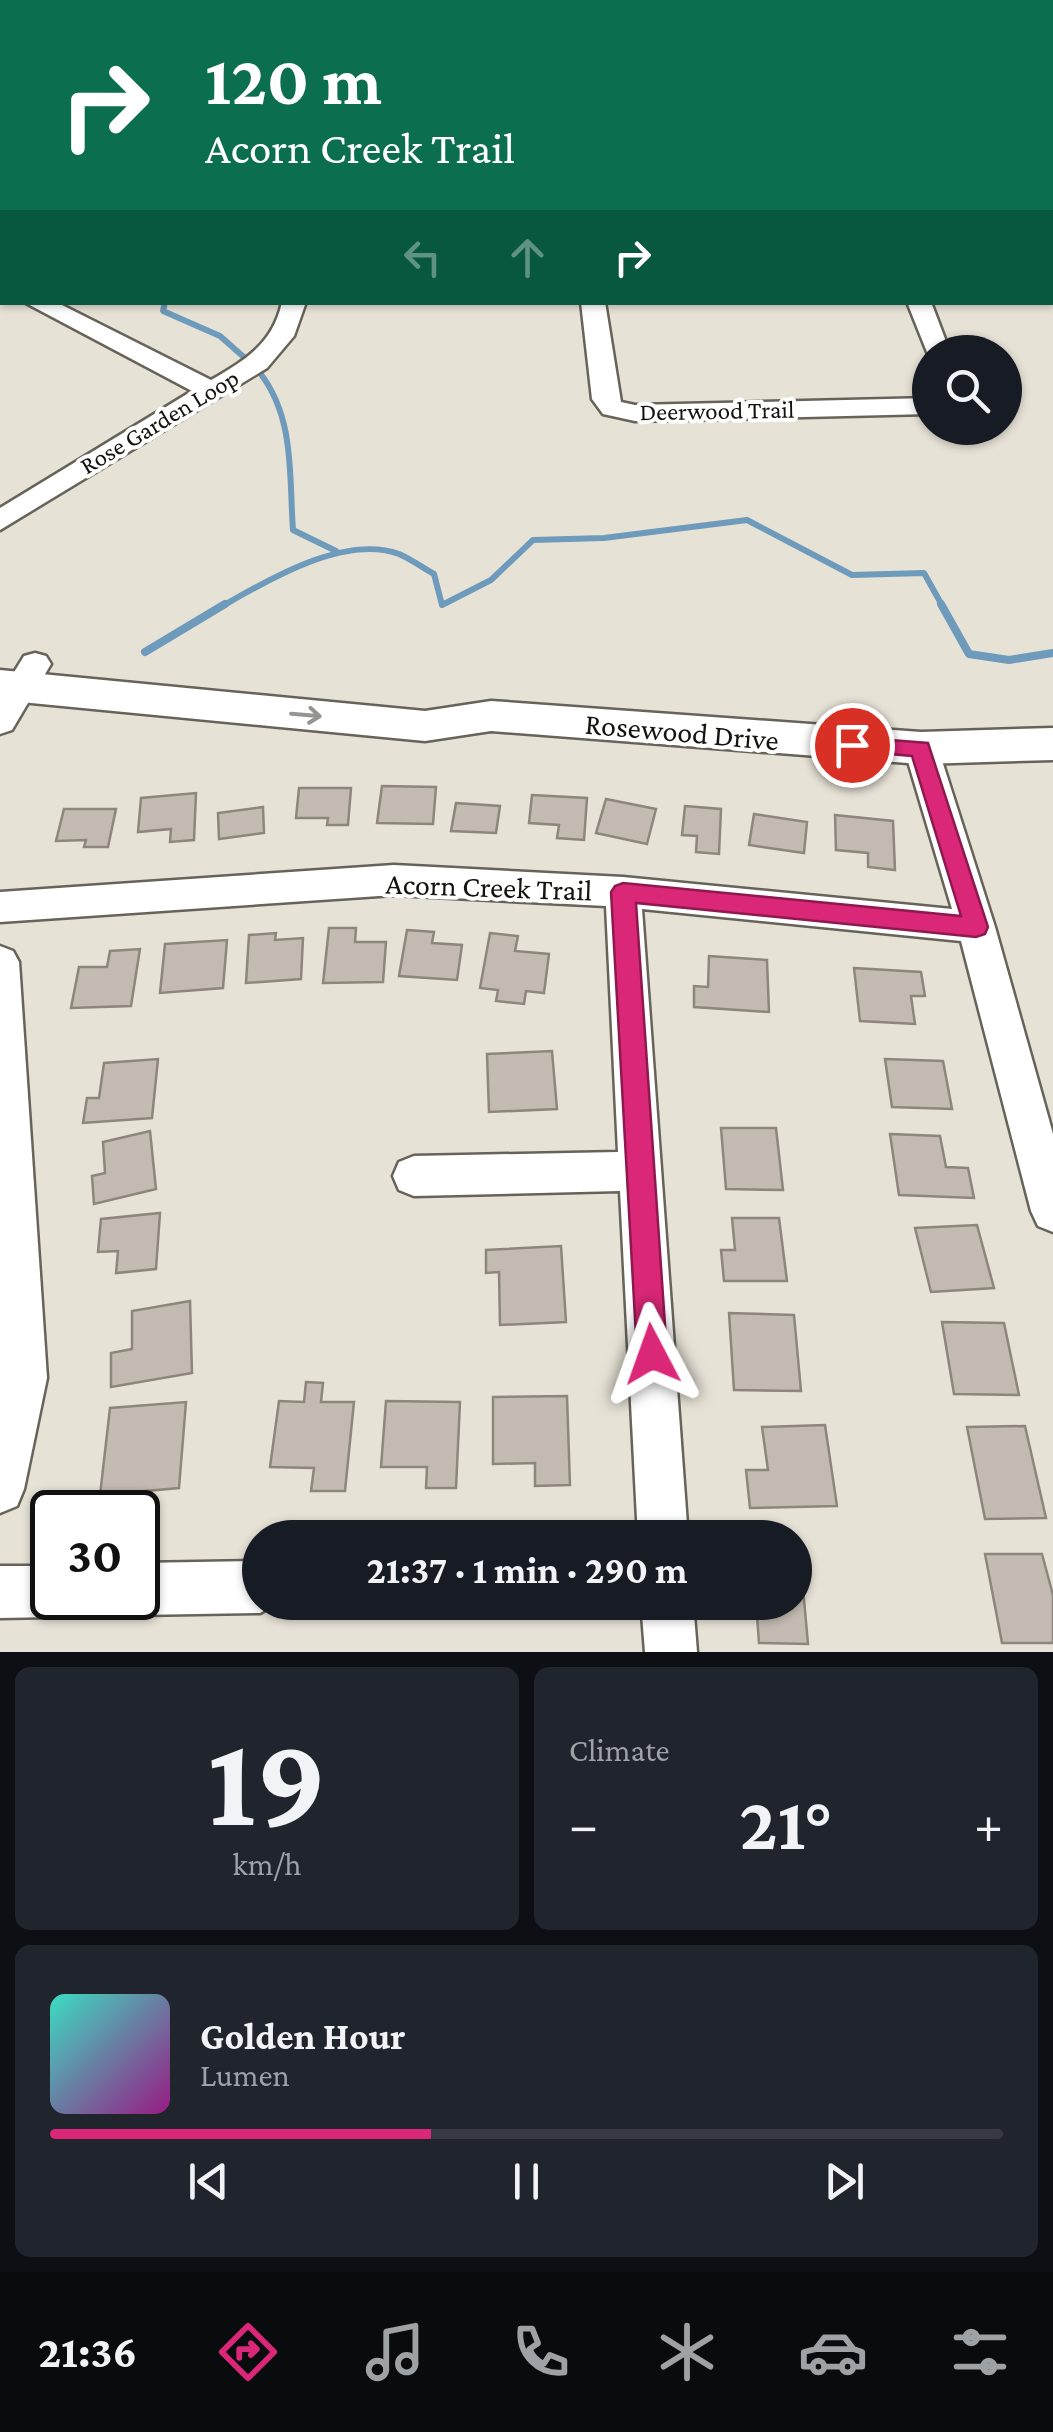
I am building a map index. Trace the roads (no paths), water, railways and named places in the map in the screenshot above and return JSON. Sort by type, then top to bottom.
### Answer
[{"type":"main road","name":"Rosewood Drive","points":[[11,684],[425,726],[491,716],[921,748],[1053,744]]},
{"type":"street","points":[[42,305],[210,390]]},
{"type":"street","name":"Rose Garden Loop","points":[[0,521],[258,363],[279,344],[290,325],[293,305]]},
{"type":"street","name":"Deerwood Trail","points":[[593,305],[606,400],[612,408],[634,413],[912,406]]},
{"type":"street","points":[[920,305],[932,335]]},
{"type":"street","points":[[921,748],[976,927],[1053,1212]]},
{"type":"street","name":"Acorn Creek Trail","points":[[0,907],[394,880],[623,892],[976,927]]},
{"type":"street","points":[[623,892],[663,1520]]},
{"type":"street","points":[[0,962],[24,1378],[0,1489]]},
{"type":"street","points":[[414,1176],[640,1172]]},
{"type":"street","points":[[160,1589],[242,1587]]},
{"type":"street","points":[[0,1592],[30,1591]]},
{"type":"street","points":[[669,1620],[670,1652]]},
{"type":"waterway","points":[[164,305],[163,311],[220,336],[246,359]]},
{"type":"waterway","points":[[260,373],[285,428],[293,530],[336,551]]},
{"type":"waterway","points":[[221,607],[283,573],[355,550],[378,549],[399,554],[434,574],[442,605],[491,580],[533,540],[604,538],[747,520],[852,575],[924,573],[943,607]]},
{"type":"waterway","points":[[145,652],[225,604]]},
{"type":"waterway","points":[[941,604],[969,654],[1009,660],[1053,653]]}]
